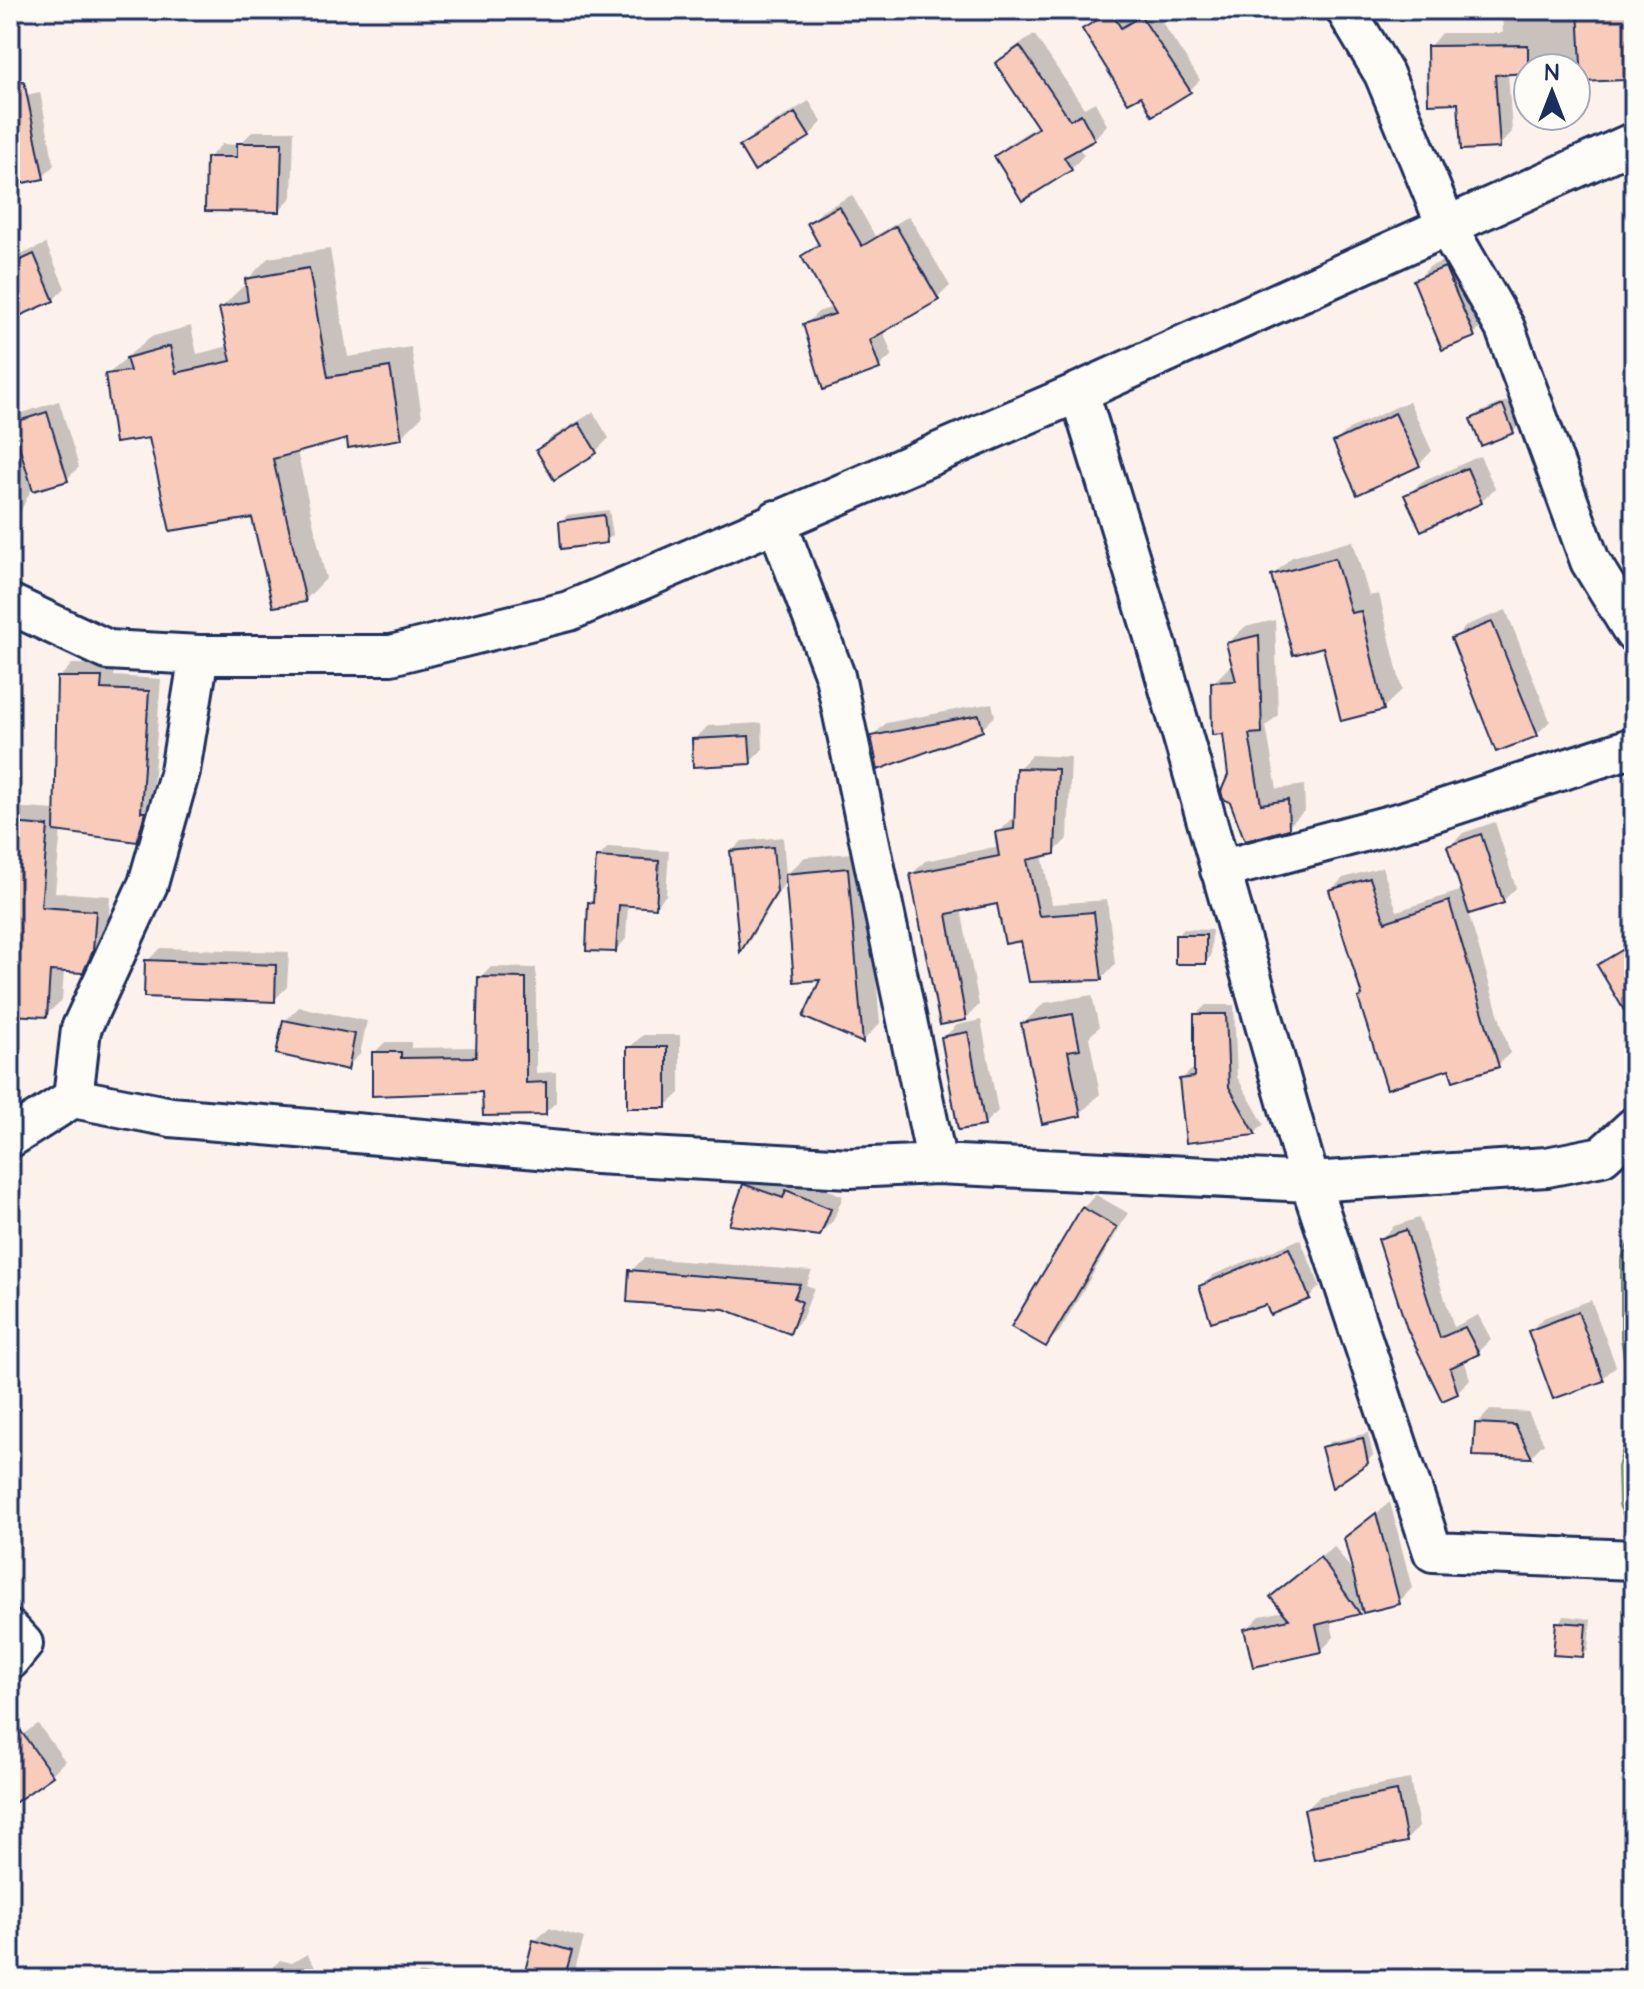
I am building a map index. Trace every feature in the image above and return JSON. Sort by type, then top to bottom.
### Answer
[{"type":"street","points":[[1346,10],[1384,74],[1446,225],[1505,328],[1590,561],[1634,633]]},
{"type":"street","points":[[10,604],[108,650],[199,655],[391,655],[569,611],[1079,392],[1634,142]]},
{"type":"street","points":[[1079,392],[1158,650],[1310,1182],[1433,1552],[1634,1560]]},
{"type":"street","points":[[776,520],[835,676],[937,1164]]},
{"type":"street","points":[[73,1098],[81,1029],[148,884],[176,785],[199,655]]},
{"type":"street","points":[[1220,870],[1405,821],[1634,747]]},
{"type":"street","points":[[10,1138],[73,1098],[171,1117],[596,1154],[850,1168],[937,1164],[1310,1182],[1547,1167],[1602,1156],[1634,1127]]},
{"type":"street","points":[[10,1630],[23,1644],[10,1660]]},
{"type":"green space","points":[[1634,1231],[1634,1525],[1628,1525],[1619,1505],[1618,1467],[1633,1412],[1621,1338],[1621,1260]]},
{"type":"building","points":[[1578,10],[1633,10],[1634,67],[1624,80],[1592,82],[1592,52],[1580,52]]},
{"type":"building","points":[[1111,12],[1121,28],[1141,16],[1191,92],[1152,116],[1141,96],[1128,103],[1082,29]]},
{"type":"building","points":[[1528,45],[1528,52],[1512,52],[1512,74],[1495,75],[1500,148],[1461,150],[1458,103],[1428,104],[1427,46]]},
{"type":"building","points":[[1020,46],[1070,120],[1081,114],[1095,140],[1064,157],[1072,170],[1022,201],[994,156],[1038,128],[995,63]]},
{"type":"building","points":[[24,81],[44,179],[13,185],[10,169],[10,82]]},
{"type":"building","points":[[795,113],[810,137],[754,171],[739,146]]},
{"type":"building","points":[[237,143],[282,143],[280,212],[205,211],[206,157],[237,157]]},
{"type":"building","points":[[839,206],[862,246],[896,226],[939,300],[870,340],[880,369],[823,390],[803,324],[835,314],[801,256],[819,245],[807,223]]},
{"type":"building","points":[[34,254],[54,301],[10,320],[10,265]]},
{"type":"building","points":[[1445,267],[1475,337],[1442,350],[1413,280]]},
{"type":"building","points":[[309,268],[328,377],[390,367],[402,439],[348,448],[347,439],[273,459],[306,602],[273,607],[252,518],[170,531],[149,438],[115,443],[105,374],[130,371],[126,358],[170,346],[176,373],[231,361],[219,308],[248,301],[245,279]]},
{"type":"building","points":[[1503,405],[1514,433],[1481,446],[1470,419]]},
{"type":"building","points":[[47,412],[68,481],[33,491],[12,423]]},
{"type":"building","points":[[1395,413],[1420,466],[1357,495],[1333,442]]},
{"type":"building","points":[[579,423],[597,453],[554,480],[536,450]]},
{"type":"building","points":[[1467,468],[1482,503],[1421,531],[1404,495]]},
{"type":"building","points":[[604,515],[607,543],[561,549],[559,521]]},
{"type":"building","points":[[1335,558],[1351,613],[1361,611],[1384,710],[1341,721],[1323,647],[1293,655],[1271,575]]},
{"type":"building","points":[[1492,622],[1538,736],[1496,752],[1451,638]]},
{"type":"building","points":[[1259,635],[1262,733],[1249,734],[1261,804],[1288,800],[1289,829],[1245,841],[1230,802],[1223,799],[1221,791],[1228,775],[1223,734],[1212,735],[1211,682],[1236,681],[1226,643]]},
{"type":"building","points":[[57,677],[102,677],[101,689],[149,691],[141,812],[145,812],[137,842],[54,831]]},
{"type":"building","points":[[979,715],[983,731],[878,770],[871,736]]},
{"type":"building","points":[[749,736],[751,764],[693,767],[692,739]]},
{"type":"building","points":[[1016,768],[1058,769],[1055,854],[1027,860],[1039,916],[1094,912],[1102,980],[1029,982],[1021,941],[1005,944],[997,904],[947,914],[966,1020],[940,1025],[910,874],[999,856],[995,832],[1014,829]]},
{"type":"building","points":[[10,823],[48,826],[41,907],[96,911],[93,951],[83,973],[50,971],[47,1017],[10,1015]]},
{"type":"building","points":[[1481,834],[1504,903],[1469,914],[1447,846]]},
{"type":"building","points":[[773,847],[777,892],[740,953],[730,851]]},
{"type":"building","points":[[596,857],[659,861],[656,908],[619,905],[616,952],[586,951],[588,902],[593,903]]},
{"type":"building","points":[[848,868],[863,1043],[803,1017],[820,980],[794,982],[785,874]]},
{"type":"building","points":[[1370,878],[1385,922],[1449,901],[1499,1067],[1453,1081],[1449,1069],[1387,1089],[1329,890]]},
{"type":"building","points":[[1175,935],[1206,935],[1206,964],[1175,964]]},
{"type":"building","points":[[1634,943],[1634,1027],[1597,965]]},
{"type":"building","points":[[145,960],[276,965],[275,1002],[144,997]]},
{"type":"building","points":[[478,977],[526,978],[526,1083],[546,1082],[546,1115],[483,1116],[482,1092],[372,1096],[372,1052],[401,1052],[401,1058],[476,1057]]},
{"type":"building","points":[[1073,1014],[1080,1049],[1068,1051],[1081,1116],[1042,1124],[1021,1023]]},
{"type":"building","points":[[1194,1014],[1226,1014],[1229,1087],[1256,1135],[1186,1143],[1179,1079],[1194,1077]]},
{"type":"building","points":[[283,1020],[355,1034],[348,1070],[276,1054]]},
{"type":"building","points":[[968,1032],[985,1126],[958,1130],[941,1037]]},
{"type":"building","points":[[627,1047],[667,1047],[667,1108],[627,1108]]},
{"type":"building","points":[[743,1184],[783,1198],[786,1190],[831,1209],[820,1236],[729,1225]]},
{"type":"building","points":[[1082,1207],[1117,1227],[1046,1347],[1011,1327]]},
{"type":"building","points":[[1406,1230],[1440,1338],[1465,1327],[1479,1354],[1450,1368],[1458,1394],[1442,1401],[1407,1329],[1378,1239]]},
{"type":"building","points":[[1289,1248],[1310,1299],[1270,1315],[1266,1305],[1211,1322],[1199,1286]]},
{"type":"building","points":[[629,1270],[800,1284],[794,1298],[802,1302],[790,1334],[724,1309],[627,1302]]},
{"type":"building","points":[[1578,1312],[1604,1381],[1553,1399],[1528,1331]]},
{"type":"building","points":[[1475,1423],[1515,1425],[1532,1458],[1473,1456]]},
{"type":"building","points":[[1363,1438],[1368,1463],[1332,1488],[1321,1447]]},
{"type":"building","points":[[1376,1513],[1400,1604],[1363,1613],[1344,1538]]},
{"type":"building","points":[[1320,1557],[1360,1614],[1316,1625],[1322,1652],[1253,1667],[1244,1629],[1289,1619],[1270,1597]]},
{"type":"building","points":[[1556,1622],[1586,1624],[1583,1657],[1553,1655]]},
{"type":"building","points":[[10,1716],[53,1776],[10,1806]]},
{"type":"building","points":[[1397,1791],[1407,1842],[1314,1860],[1304,1809]]},
{"type":"building","points":[[533,1940],[572,1951],[564,1979],[523,1979]]}]
